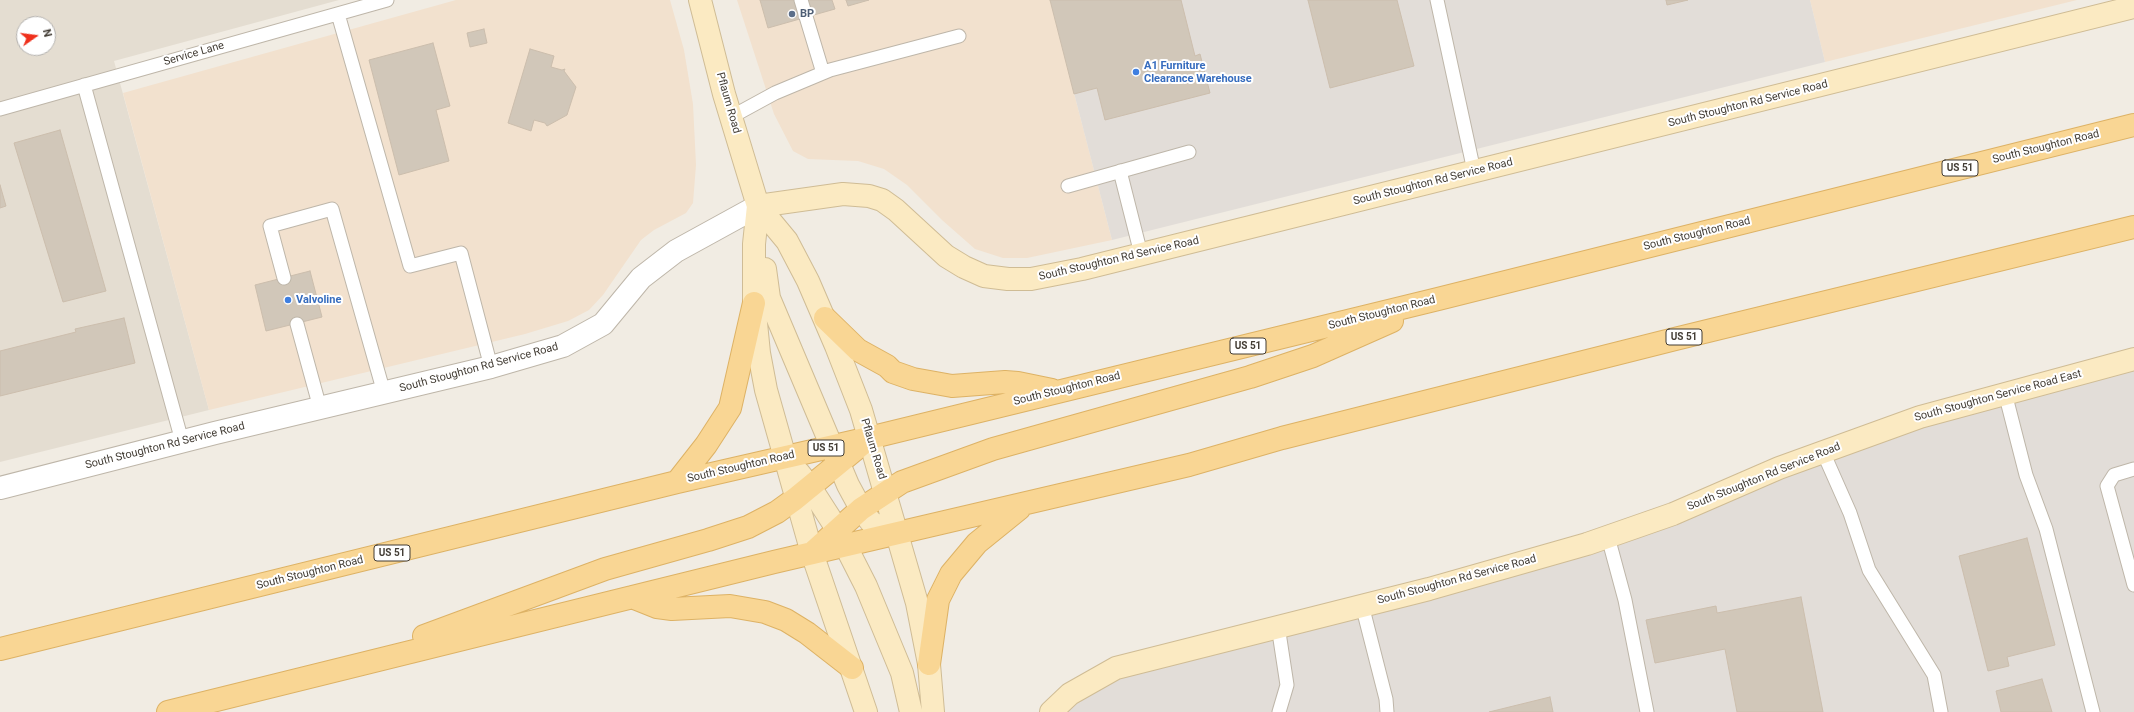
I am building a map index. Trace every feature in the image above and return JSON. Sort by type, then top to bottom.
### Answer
[{"type":"main road","name":"South Stoughton Road","points":[[869,438],[1438,300],[2134,125]]},
{"type":"main road","name":"US 51","points":[[168,712],[812,553],[841,537],[897,533],[1025,505],[1189,465],[1282,438],[1667,341],[2134,227]]},
{"type":"main road","points":[[841,537],[861,509],[902,482],[994,449],[1250,377],[1313,356],[1438,300]]},
{"type":"main road","points":[[677,482],[706,445],[730,408],[754,304]]},
{"type":"main road","points":[[825,318],[858,350],[887,366],[893,372],[913,379],[952,386],[1018,383],[1057,392]]},
{"type":"main road","points":[[322,674],[605,569],[708,540],[748,527],[777,512],[802,493],[834,456],[869,438]]},
{"type":"main road","name":"South Stoughton Road","points":[[0,649],[677,482],[784,458],[834,456]]},
{"type":"main road","points":[[929,664],[938,600],[951,574],[977,543],[1025,505]]},
{"type":"main road","points":[[632,597],[657,607],[672,609],[730,606],[765,612],[786,620],[807,633],[852,668]]},
{"type":"street","name":"Pflaum Road","points":[[700,0],[731,117],[758,206],[787,241],[825,318],[850,379],[886,492],[917,603],[929,664],[933,712]]},
{"type":"street","name":"South Stoughton Rd Service Road","points":[[0,488],[182,441],[491,367],[563,346],[603,324],[641,278],[676,251],[758,206],[843,194],[869,196],[882,200],[896,210],[946,256],[964,267],[984,276],[1008,279],[1031,279],[1141,254],[2134,7]]},
{"type":"street","name":"Pflaum Road","points":[[758,206],[754,244],[754,304],[762,372],[784,458],[802,493],[812,553],[866,712]]},
{"type":"street","points":[[758,206],[763,226],[765,278],[769,298],[834,456],[861,509],[876,525],[897,533]]},
{"type":"street","name":"South Stoughton Service Road East","points":[[1864,437],[1920,417],[2134,359]]},
{"type":"street","name":"South Stoughton Rd Service Road","points":[[1051,712],[1070,694],[1116,668],[1429,589],[1608,537],[1673,514],[1779,468],[1864,437]]},
{"type":"street","points":[[802,493],[841,537],[866,586],[902,673],[911,712]]},
{"type":"lane","name":"Service Lane","points":[[0,109],[387,0]]},
{"type":"lane","points":[[801,0],[823,73]]},
{"type":"lane","points":[[1437,0],[1474,171]]},
{"type":"lane","points":[[338,14],[410,266],[461,253],[491,367]]},
{"type":"lane","points":[[731,117],[775,93],[823,73],[960,36]]},
{"type":"lane","points":[[84,85],[182,441]]},
{"type":"lane","points":[[1068,186],[1189,152]]},
{"type":"lane","points":[[1120,171],[1141,254]]},
{"type":"lane","points":[[284,278],[270,226],[332,209],[384,393]]},
{"type":"lane","points":[[297,324],[320,408]]},
{"type":"lane","points":[[2005,393],[2026,475],[2046,529],[2093,712]]},
{"type":"lane","points":[[1823,452],[1850,513],[1869,570],[1934,676],[1941,712]]},
{"type":"lane","points":[[2134,469],[2114,475],[2107,486],[2134,585]]},
{"type":"lane","points":[[1608,537],[1625,600],[1647,712]]},
{"type":"lane","points":[[1362,605],[1386,699],[1387,712]]},
{"type":"lane","points":[[1278,626],[1287,685],[1279,712]]},
{"type":"shaded area","points":[[0,0],[339,0],[114,61],[209,410],[0,462]]},
{"type":"shaded area","points":[[456,0],[670,0],[684,50],[693,104],[696,165],[693,203],[686,213],[654,230],[641,240],[603,295],[589,310],[568,321],[525,334],[209,410],[123,93]]},
{"type":"shaded area","points":[[737,0],[1050,0],[1112,240],[1027,258],[1003,258],[975,249],[942,220],[907,185],[884,169],[858,161],[808,159],[793,151],[774,114]]},
{"type":"shaded area","points":[[1050,0],[1810,0],[1825,62],[1112,240]]},
{"type":"shaded area","points":[[1810,0],[2077,0],[1825,62]]},
{"type":"shaded area","points":[[2134,359],[2134,712],[1051,712],[1116,668],[1429,589],[1779,468]]},
{"type":"building","name":"BP","points":[[760,0],[832,0],[835,9],[768,28]]},
{"type":"building","points":[[846,0],[869,0],[848,6]]},
{"type":"building","name":"A1 Furniture Clearance Warehouse","points":[[1050,0],[1181,0],[1195,56],[1200,54],[1210,93],[1105,120],[1097,88],[1074,94]]},
{"type":"building","points":[[1308,0],[1397,0],[1414,66],[1330,88]]},
{"type":"building","points":[[1666,0],[1688,0],[1667,5]]},
{"type":"building","points":[[484,29],[487,43],[470,47],[467,33]]},
{"type":"building","points":[[433,43],[450,106],[436,110],[449,161],[399,175],[369,60]]},
{"type":"building","points":[[530,49],[554,56],[551,67],[562,70],[565,69],[564,71],[576,87],[567,115],[547,126],[545,123],[534,120],[531,131],[508,123]]},
{"type":"building","points":[[60,130],[106,291],[63,302],[14,143]]},
{"type":"building","points":[[0,185],[6,206],[0,208]]},
{"type":"building","points":[[310,271],[322,317],[266,331],[255,285]]},
{"type":"building","points":[[124,318],[135,363],[0,396],[0,351],[76,332],[75,329]]},
{"type":"building","points":[[2027,538],[2055,645],[2007,657],[2009,666],[1988,671],[1959,556]]},
{"type":"building","points":[[1801,597],[1823,712],[1737,712],[1725,649],[1655,663],[1646,620],[1716,606],[1717,613]]},
{"type":"building","points":[[2042,679],[2052,712],[2001,712],[1996,691]]},
{"type":"building","points":[[1550,697],[1553,712],[1489,712]]},
{"type":"place","name":"BP","points":[[792,14]]},
{"type":"place","name":"A1 Furniture Clearance Warehouse","points":[[1136,72]]},
{"type":"place","name":"Valvoline","points":[[288,300]]}]
